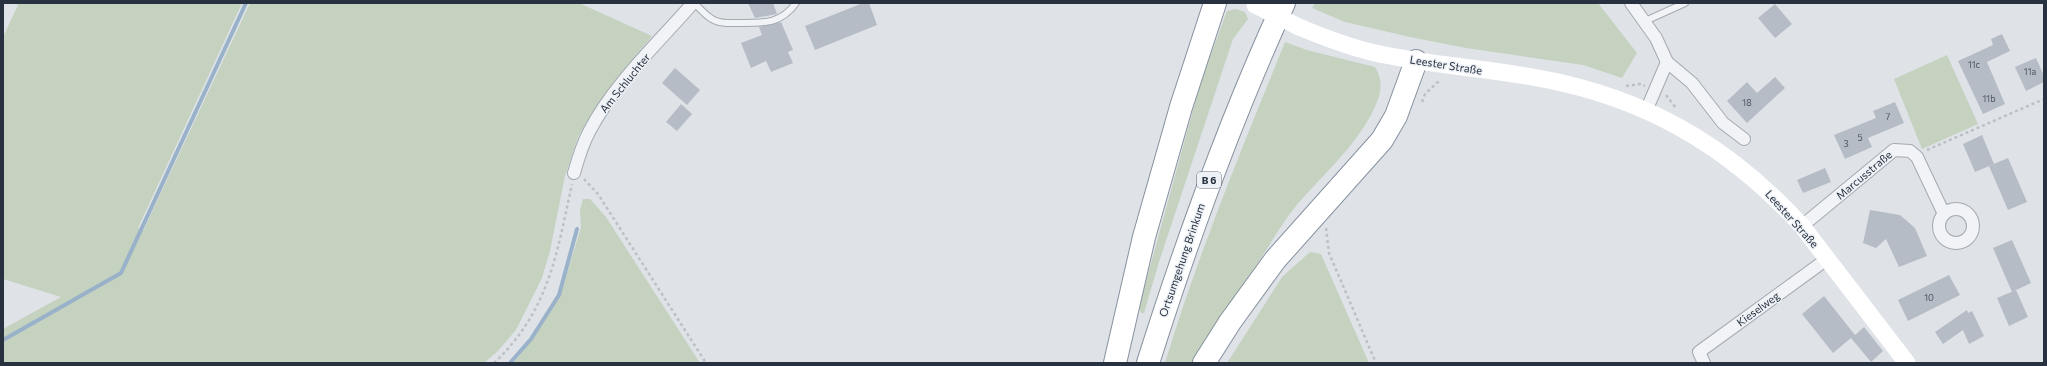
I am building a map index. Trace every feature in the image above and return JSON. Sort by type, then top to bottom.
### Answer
[{"type":"highway","points":[[1115,363],[1144,237],[1176,122],[1215,3]]},
{"type":"highway","name":"Ortsumgehung Brinkum","points":[[1148,363],[1209,181],[1259,56],[1284,3]]},
{"type":"highway","points":[[1204,363],[1230,322],[1275,260],[1382,140],[1396,116],[1416,61]]},
{"type":"street","name":"Am Schluchter","points":[[574,173],[589,132],[600,113],[630,74],[694,3]]},
{"type":"street","points":[[1631,3],[1643,22],[1656,38],[1667,62],[1692,83],[1723,123],[1744,139]]},
{"type":"street","name":"Leester Straße","points":[[1253,4],[1299,27],[1353,48],[1416,61],[1561,82],[1621,100],[1681,128],[1740,166],[1776,199],[1802,226],[1907,363]]},
{"type":"street","points":[[1646,111],[1667,62]]},
{"type":"street","name":"Marcusstraße","points":[[1802,226],[1894,150],[1910,151],[1915,156]]},
{"type":"street","points":[[1915,156],[1944,214]]},
{"type":"street","name":"Kieselweg","points":[[1704,363],[1699,352],[1827,259]]},
{"type":"lane","points":[[694,3],[708,17],[716,21],[724,23],[761,24],[780,18],[789,12],[796,3]]},
{"type":"lane","points":[[1643,22],[1685,3]]},
{"type":"path","points":[[1419,107],[1425,94],[1442,78]]},
{"type":"path","points":[[1915,156],[2044,98]]},
{"type":"path","points":[[494,363],[522,332],[549,282],[574,173],[586,180],[598,194],[706,363]]},
{"type":"path","points":[[1326,226],[1329,253],[1376,363]]},
{"type":"green space","points":[[13,3],[242,3],[138,228],[143,231],[250,3],[579,3],[652,36],[612,84],[578,137],[565,176],[550,251],[542,278],[516,330],[498,351],[484,363],[3,363],[3,329],[61,297],[3,279],[3,37],[18,5]]},
{"type":"green space","points":[[1315,3],[1598,3],[1637,53],[1622,78],[1583,65],[1466,48],[1345,22],[1312,8]]},
{"type":"green space","points":[[1236,9],[1245,12],[1248,19],[1233,39],[1159,262],[1144,313],[1141,313],[1139,307],[1201,81],[1227,11]]},
{"type":"green space","points":[[1285,42],[1307,50],[1375,67],[1380,78],[1380,93],[1376,104],[1358,136],[1306,194],[1286,219],[1193,363],[1165,363],[1206,241]]},
{"type":"green space","points":[[1947,55],[1978,124],[1922,149],[1894,79]]},
{"type":"green space","points":[[583,199],[590,199],[606,217],[700,363],[513,363],[532,340],[560,297],[581,227],[580,210]]},
{"type":"green space","points":[[1310,252],[1321,254],[1369,363],[1227,363],[1282,277]]},
{"type":"building","points":[[748,3],[773,3],[777,14],[755,18]]},
{"type":"building","points":[[863,3],[869,3],[877,25],[815,50],[805,26]]},
{"type":"building","points":[[1775,4],[1792,24],[1775,38],[1758,18]]},
{"type":"building","points":[[781,22],[793,50],[788,52],[793,63],[771,72],[766,61],[751,68],[741,43],[762,35],[759,27]]},
{"type":"building","points":[[2002,34],[2010,51],[1987,62],[2005,104],[1983,114],[1958,61],[1993,45],[1991,39]]},
{"type":"building","points":[[2036,58],[2044,76],[2044,82],[2026,91],[2015,67]]},
{"type":"building","points":[[675,68],[700,90],[687,105],[662,83]]},
{"type":"building","points":[[1775,77],[1785,88],[1747,123],[1727,101],[1747,82],[1757,93]]},
{"type":"building","points":[[1895,102],[1904,123],[1868,138],[1872,147],[1845,159],[1834,135],[1876,118],[1873,111]]},
{"type":"building","points":[[681,104],[692,114],[677,131],[666,122]]},
{"type":"building","points":[[1982,135],[1994,164],[1975,172],[1963,144]]},
{"type":"building","points":[[2008,158],[2027,202],[2008,210],[1989,166]]},
{"type":"building","points":[[1825,168],[1831,182],[1803,193],[1797,180]]},
{"type":"building","points":[[1870,210],[1900,215],[1915,228],[1927,256],[1899,267],[1886,239],[1876,248],[1863,243]]},
{"type":"building","points":[[2012,240],[2031,283],[2012,292],[1993,248]]},
{"type":"building","points":[[1949,275],[1960,295],[1908,321],[1898,300]]},
{"type":"building","points":[[2016,290],[2028,317],[2009,326],[1997,298]]},
{"type":"building","points":[[1824,296],[1855,335],[1864,327],[1883,351],[1871,362],[1851,338],[1833,353],[1802,314]]},
{"type":"building","points":[[1967,310],[1968,313],[1972,311],[1984,336],[1969,344],[1963,330],[1943,344],[1935,332]]},
{"type":"waterway","points":[[3,340],[121,273],[246,3]]},
{"type":"waterway","points":[[510,363],[531,339],[559,295],[577,229]]}]
